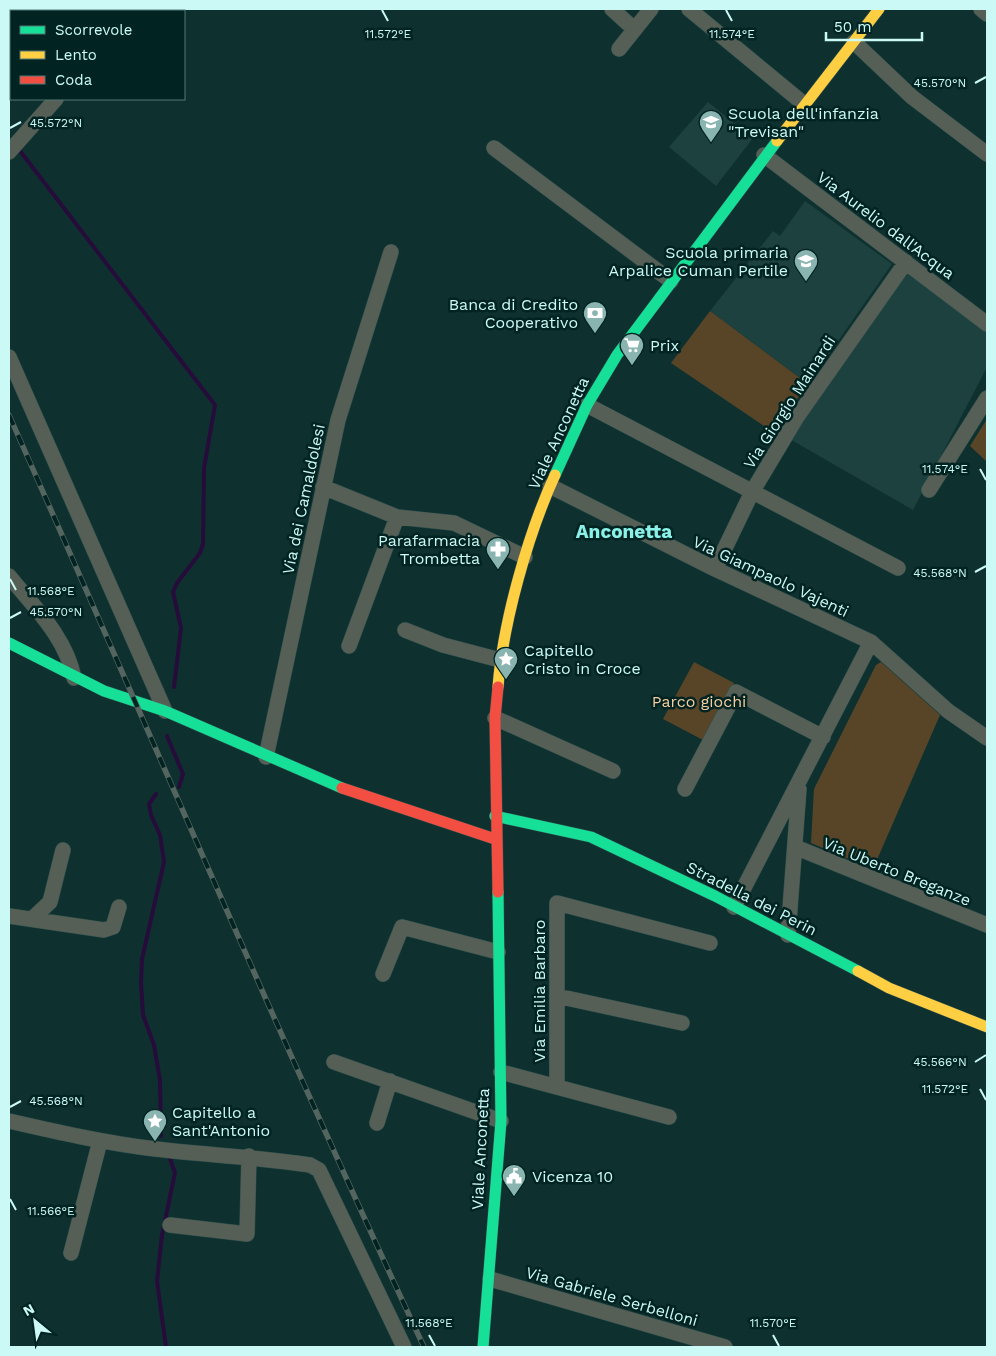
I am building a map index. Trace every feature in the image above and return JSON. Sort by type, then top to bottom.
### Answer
[{"type":"main road","name":"Viale Anconetta","points":[[483,1347],[490,1279],[501,1121],[502,1072],[498,952],[495,718],[500,660],[525,557],[550,486],[587,405],[617,355],[764,154],[879,9]]},
{"type":"main road","points":[[9,643],[74,678],[138,705],[165,711],[324,782],[496,839]]},
{"type":"main road","name":"Stradella dei Perin","points":[[496,816],[591,836],[734,907],[889,988],[987,1027]]},
{"type":"street","points":[[612,9],[634,29]]},
{"type":"street","points":[[619,49],[651,9]]},
{"type":"street","points":[[689,9],[804,104]]},
{"type":"street","points":[[981,9],[987,14]]},
{"type":"street","points":[[854,42],[912,97],[987,154]]},
{"type":"street","points":[[9,152],[55,100]]},
{"type":"street","points":[[494,148],[671,281]]},
{"type":"street","name":"Via Aurelio dall'Acqua","points":[[764,154],[987,324]]},
{"type":"street","name":"Via dei Camaldolesi","points":[[266,756],[338,420],[391,252]]},
{"type":"street","name":"Via Giorgio Mainardi","points":[[715,569],[752,492],[796,417],[906,262]]},
{"type":"street","points":[[9,357],[165,711]]},
{"type":"street","points":[[929,490],[987,398]]},
{"type":"street","points":[[587,405],[898,568]]},
{"type":"street","name":"Via Giampaolo Vajenti","points":[[550,486],[715,569],[871,642]]},
{"type":"street","points":[[323,487],[397,517],[454,523],[525,557]]},
{"type":"street","points":[[349,646],[397,517]]},
{"type":"street","points":[[9,576],[62,644],[71,664],[74,678]]},
{"type":"street","points":[[405,630],[443,645],[500,660]]},
{"type":"street","points":[[734,907],[871,642],[948,710],[987,738]]},
{"type":"street","points":[[684,789],[736,692],[823,737]]},
{"type":"street","points":[[495,718],[613,771]]},
{"type":"street","points":[[788,935],[800,782]]},
{"type":"street","name":"Via Uberto Breganze","points":[[795,847],[987,925]]},
{"type":"street","points":[[32,919],[50,902],[64,850]]},
{"type":"street","name":"Via Emilia Barbaro","points":[[557,1087],[557,903],[710,943]]},
{"type":"street","points":[[9,916],[104,930],[113,927],[118,906]]},
{"type":"street","points":[[383,974],[402,927],[498,952]]},
{"type":"street","points":[[557,996],[682,1023]]},
{"type":"street","points":[[334,1062],[501,1121]]},
{"type":"street","points":[[502,1072],[669,1117]]},
{"type":"street","points":[[377,1123],[390,1081]]},
{"type":"street","points":[[9,1121],[100,1141],[155,1149],[249,1156],[310,1166],[319,1170],[404,1347]]},
{"type":"street","points":[[71,1253],[100,1141]]},
{"type":"street","points":[[170,1225],[247,1234],[249,1156]]},
{"type":"street","name":"Via Gabriele Serbelloni","points":[[490,1279],[724,1347]]},
{"type":"shaded area","name":"Scuola dell'infanzia \"Trevisan\"","points":[[708,102],[753,138],[716,186],[669,147]]},
{"type":"shaded area","name":"Scuola primaria Arpalice Cuman Pertile","points":[[805,201],[892,264],[808,384],[710,311],[773,231],[780,236]]},
{"type":"shaded area","points":[[911,273],[987,326],[987,367],[913,510],[788,438],[905,274]]},
{"type":"green space","points":[[710,311],[808,384],[773,432],[671,363]]},
{"type":"green space","points":[[987,419],[987,462],[970,446]]},
{"type":"green space","name":"Parco giochi","points":[[694,662],[734,683],[703,740],[663,719]]},
{"type":"green space","points":[[881,662],[940,715],[873,869],[811,843],[814,789],[876,665]]},
{"type":"waterway","points":[[17,147],[215,405],[204,468],[203,544],[200,553],[177,583],[173,592],[181,628],[174,687]]},
{"type":"waterway","points":[[167,736],[183,774],[179,787]]},
{"type":"waterway","points":[[156,794],[149,804],[151,815],[160,835],[164,862],[142,959],[141,983],[143,1015],[154,1045],[160,1080],[161,1136]]},
{"type":"waterway","points":[[166,1347],[157,1281],[162,1235],[175,1173],[169,1156]]},
{"type":"railway","points":[[9,415],[266,999],[424,1347]]},
{"type":"traffic: fast","points":[[555,475],[587,405],[617,355],[777,141]]},
{"type":"traffic: fast","points":[[9,643],[104,691],[165,711],[342,788]]},
{"type":"traffic: fast","points":[[495,816],[591,837],[715,896],[858,971]]},
{"type":"traffic: fast","points":[[483,1347],[501,1121],[498,892]]},
{"type":"traffic: slow","points":[[777,141],[879,9]]},
{"type":"traffic: slow","points":[[498,687],[505,635],[518,579],[535,524],[555,475]]},
{"type":"traffic: slow","points":[[858,971],[889,988],[987,1027]]},
{"type":"traffic: jam","points":[[498,687],[495,718],[498,892]]},
{"type":"traffic: jam","points":[[342,788],[495,839]]},
{"type":"place","name":"Scuola dell'infanzia \"Trevisan\"","points":[[711,143]]},
{"type":"place","name":"Scuola primaria Arpalice Cuman Pertile","points":[[806,282]]},
{"type":"place","name":"Banca di Credito Cooperativo","points":[[595,334]]},
{"type":"place","name":"Prix","points":[[632,366]]},
{"type":"place","name":"Parafarmacia Trombetta","points":[[498,570]]},
{"type":"place","name":"Capitello Cristo in Croce","points":[[506,680]]},
{"type":"place","name":"Capitello a Sant'Antonio","points":[[155,1142]]},
{"type":"place","name":"Vicenza 10","points":[[514,1197]]},
{"type":"district","name":"Anconetta","points":[[624,531]]}]
